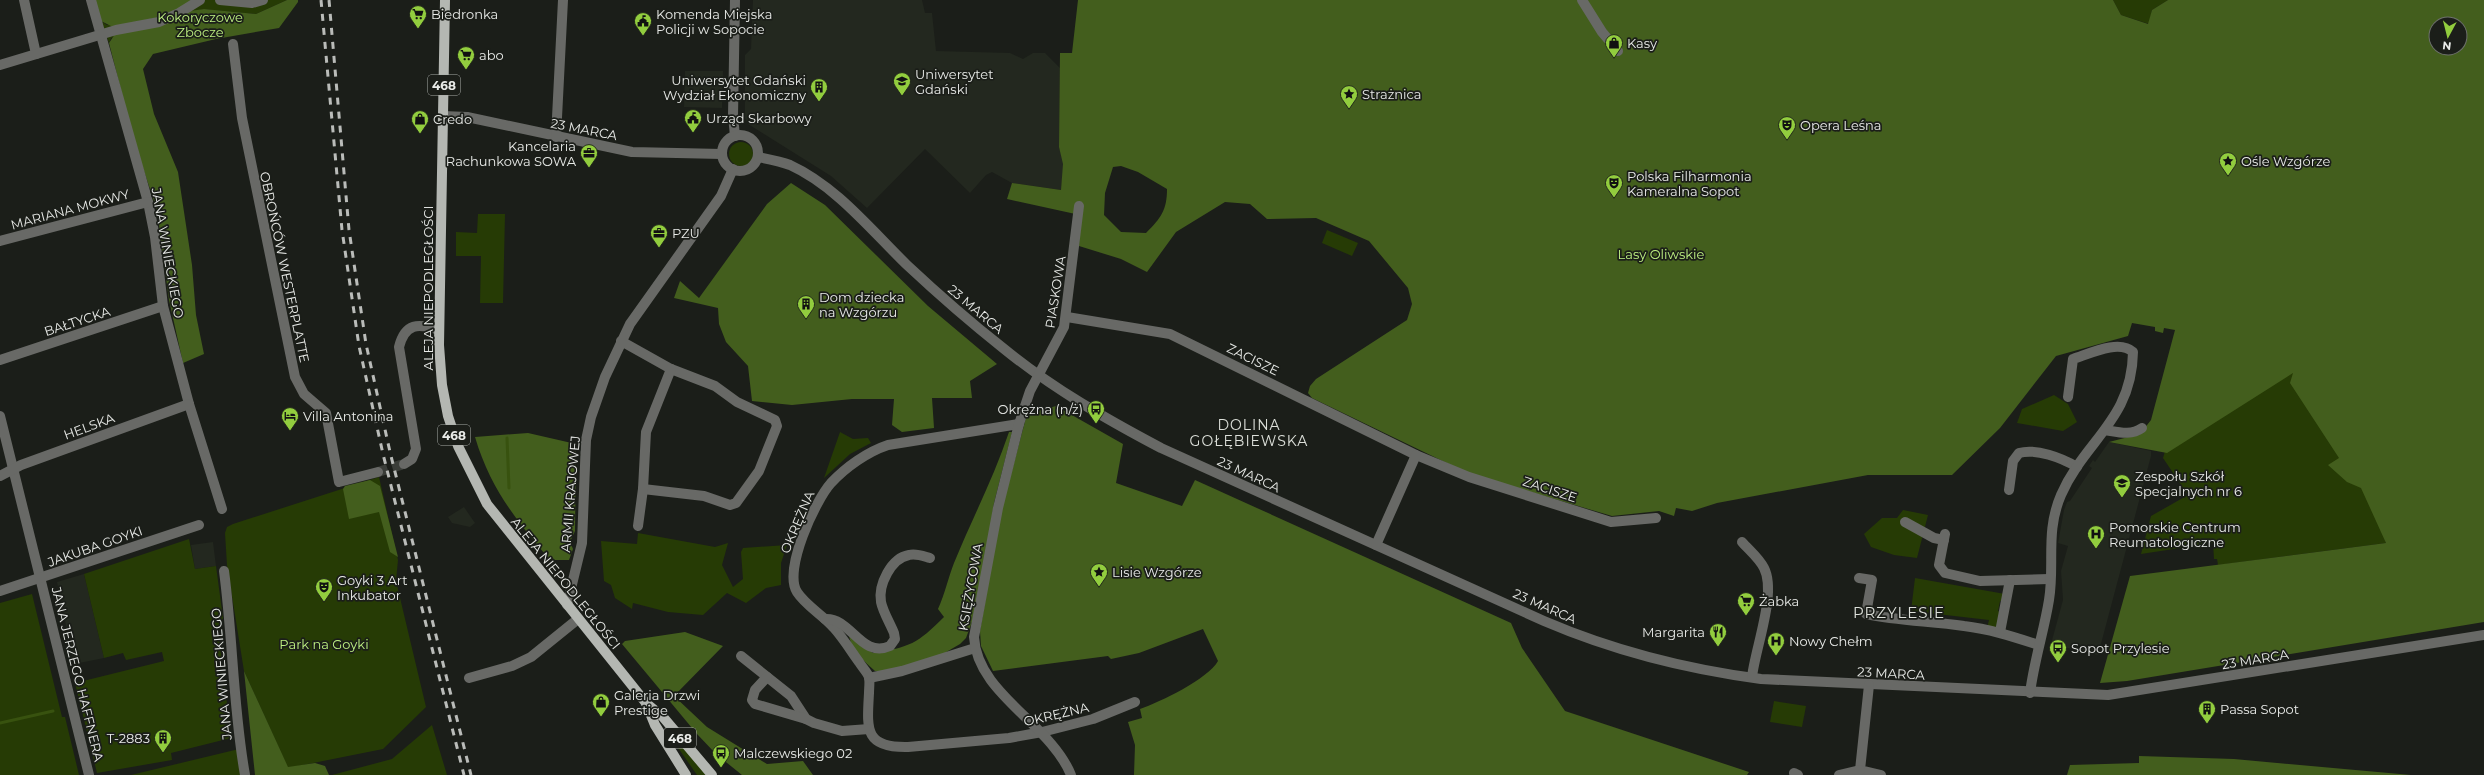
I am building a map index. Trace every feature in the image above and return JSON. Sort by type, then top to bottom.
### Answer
[{"type":"main road","name":"ALEJA NIEPODLEGŁOŚCI","points":[[445,0],[439,330],[442,386],[458,446],[487,504],[646,703],[663,717],[712,775]]},
{"type":"main road","name":"ALEJA NIEPODLEGŁOŚCI","points":[[646,703],[654,725],[686,775]]},
{"type":"street","points":[[24,0],[36,54]]},
{"type":"street","name":"JANA WINIECKIEGO","points":[[91,0],[102,34],[109,68],[148,202],[155,237],[163,306],[188,404],[222,510]]},
{"type":"street","points":[[0,65],[102,34],[168,19],[200,0]]},
{"type":"street","points":[[220,0],[247,3],[263,0]]},
{"type":"street","points":[[556,137],[563,0]]},
{"type":"street","points":[[735,0],[733,120],[735,136]]},
{"type":"street","points":[[1582,0],[1595,22],[1618,51]]},
{"type":"street","name":"OBROŃCÓW WESTERPLATTE","points":[[233,44],[242,118],[292,366],[304,394],[326,413],[339,482],[378,472]]},
{"type":"street","name":"23 MARCA","points":[[443,116],[467,118],[632,152],[722,154]]},
{"type":"street","points":[[735,136],[750,138],[757,146],[758,157],[751,168],[739,171],[733,170],[725,163],[722,154],[727,141],[735,136]]},
{"type":"street","name":"23 MARCA","points":[[758,157],[789,165],[810,176],[830,191],[933,289],[1003,349],[1040,376],[1099,414],[1161,448],[1376,545],[1595,642],[1644,657],[1684,667],[1752,678],[2091,695],[2129,693],[2484,635]]},
{"type":"street","name":"ARMII KRAJOWEJ","points":[[567,605],[582,543],[586,440],[591,416],[621,341],[643,304],[721,196],[733,170]]},
{"type":"street","name":"MARIANA MOKWY","points":[[0,241],[148,202]]},
{"type":"street","name":"PIASKOWA","points":[[1040,376],[1061,336],[1067,317],[1079,206]]},
{"type":"street","name":"BAŁTYCKA","points":[[0,360],[163,306]]},
{"type":"street","name":"ZACISZE","points":[[1067,317],[1170,334],[1416,455],[1469,477],[1610,522],[1656,518]]},
{"type":"street","points":[[404,464],[412,459],[416,449],[399,347],[402,337],[408,329],[415,326],[423,325],[439,330]]},
{"type":"street","points":[[621,341],[671,369],[715,386],[737,402],[775,420],[775,435],[759,471],[736,502],[724,504],[704,496],[643,489]]},
{"type":"street","points":[[2030,693],[2049,599],[2051,526],[2061,495],[2077,467],[2106,430],[2126,396],[2132,367],[2132,350],[2123,346],[2114,347],[2074,359],[2068,397]]},
{"type":"street","points":[[638,526],[643,489],[646,432],[671,369]]},
{"type":"street","name":"KSIĘŻYCOWA","points":[[1040,376],[1030,391],[1019,424],[998,508],[974,637],[975,648],[987,676],[1058,750],[1071,775]]},
{"type":"street","name":"HELSKA","points":[[0,476],[188,404]]},
{"type":"street","name":"JANA JERZEGO HAFFNERA","points":[[0,416],[42,578],[89,775]]},
{"type":"street","name":"OKRĘŻNA","points":[[869,678],[834,628],[796,591],[793,569],[813,514],[831,483],[848,467],[880,448],[944,435],[1019,424]]},
{"type":"street","points":[[2106,430],[2125,433],[2136,432],[2142,428]]},
{"type":"street","points":[[2009,490],[2013,462],[2019,452],[2028,451],[2064,459],[2077,467]]},
{"type":"street","points":[[1376,545],[1416,455]]},
{"type":"street","points":[[1905,522],[1934,538],[1944,537],[1939,565],[1945,573],[1980,580],[2049,579]]},
{"type":"street","name":"JAKUBA GOYKI","points":[[0,591],[199,525]]},
{"type":"street","points":[[1742,542],[1760,562],[1768,579],[1767,598],[1752,678]]},
{"type":"street","name":"OKRĘŻNA","points":[[825,619],[836,620],[857,638],[871,647],[879,649],[890,646],[895,638],[881,602],[884,580],[892,567],[902,557],[916,554],[930,558]]},
{"type":"street","name":"JANA WINIECKIEGO","points":[[224,571],[233,645],[240,746],[246,775]]},
{"type":"street","points":[[1859,578],[1872,580],[1866,614],[1891,619],[1964,626],[2000,632],[2039,645]]},
{"type":"street","points":[[2000,632],[2010,580]]},
{"type":"street","points":[[469,678],[512,666],[531,656],[578,619]]},
{"type":"street","points":[[768,676],[755,690],[752,700],[755,704],[806,719],[832,729],[869,729],[869,678],[902,671],[975,648]]},
{"type":"street","points":[[741,656],[768,676],[791,696],[806,719]]},
{"type":"street","points":[[1860,770],[1870,685]]},
{"type":"street","name":"OKRĘŻNA","points":[[869,729],[874,740],[892,748],[1009,738],[1042,732],[1093,719],[1135,702]]},
{"type":"street","points":[[1839,775],[1860,770],[1881,775]]},
{"type":"shaded area","name":"Uniwersytet Gdański","points":[[753,0],[922,0],[925,13],[932,13],[936,51],[1010,53],[1023,59],[1033,53],[1045,53],[1060,68],[1059,147],[1064,164],[1061,190],[1012,183],[992,172],[986,175],[970,193],[925,149],[867,208],[831,176],[748,124],[745,118],[745,55],[751,49]]},
{"type":"shaded area","points":[[685,71],[723,71],[722,108],[684,107]]},
{"type":"shaded area","name":"Pomorskie Centrum Reumatologiczne","points":[[2109,442],[2151,451],[2151,456],[2098,655],[2051,644],[2063,600],[2061,571],[2068,546],[2058,543],[2064,510],[2067,502],[2070,501],[2092,468],[2089,466],[2093,460],[2095,462]]},
{"type":"shaded area","points":[[464,507],[475,523],[470,527],[452,523],[448,517]]},
{"type":"shaded area","points":[[213,542],[216,566],[195,569],[191,545]]},
{"type":"shaded area","points":[[84,574],[104,658],[74,664],[57,582]]},
{"type":"green space","points":[[94,0],[195,0],[169,15],[113,27],[101,21]]},
{"type":"green space","points":[[195,0],[287,0],[256,14],[203,9],[111,38],[109,43],[101,21],[107,25]]},
{"type":"green space","name":"Kokoryczowe Zbocze","points":[[287,0],[298,0],[298,2],[279,28],[216,39],[153,54],[143,69],[154,114],[178,172],[192,265],[196,315],[204,354],[183,363],[169,300],[157,210],[134,141],[109,43],[115,34],[190,11],[204,9],[256,14]]},
{"type":"green space","name":"Lasy Oliwskie","points":[[1078,0],[2113,0],[2121,15],[2148,24],[2152,10],[2168,0],[2484,0],[2484,622],[2127,681],[2100,683],[2130,576],[2386,543],[2361,488],[2347,482],[2328,465],[2339,458],[2290,383],[2293,373],[2167,453],[2109,442],[2140,434],[2151,420],[2175,330],[2164,328],[2163,333],[2155,331],[2155,327],[2132,323],[2128,336],[2056,356],[2000,428],[1952,475],[1868,475],[1717,503],[1692,511],[1676,508],[1674,516],[1659,511],[1612,516],[1470,474],[1312,398],[1308,393],[1310,386],[1316,379],[1407,320],[1412,304],[1408,288],[1369,241],[1316,218],[1267,219],[1250,204],[1225,202],[1176,232],[1147,272],[1121,259],[1079,246],[1080,215],[1007,199],[1012,183],[1061,190],[1063,164],[1059,147],[1060,53],[1072,53]],"holes":[[[1121,166],[1138,172],[1167,189],[1166,203],[1156,223],[1146,233],[1121,232],[1104,215],[1105,193],[1113,167]]]},
{"type":"green space","points":[[2113,0],[2168,0],[2152,10],[2149,24],[2121,15]]},
{"type":"green space","points":[[741,142],[750,145],[753,154],[750,163],[741,166],[732,163],[729,154],[732,145]]},
{"type":"green space","points":[[791,183],[825,205],[928,306],[997,364],[970,381],[972,398],[932,398],[934,428],[902,432],[892,425],[894,399],[852,399],[792,405],[752,401],[748,366],[726,342],[719,324],[718,308],[674,298],[680,281],[699,298],[767,204]]},
{"type":"green space","points":[[478,214],[505,214],[503,303],[480,303],[481,256],[456,256],[456,232],[477,233]]},
{"type":"green space","points":[[1327,230],[1358,243],[1352,256],[1322,243]]},
{"type":"green space","points":[[2324,349],[2386,543],[2218,565],[2217,559],[2214,559],[2213,543],[2141,554],[2151,516],[2188,495],[2163,458],[2174,420]]},
{"type":"green space","points":[[2054,395],[2068,404],[2077,422],[2063,431],[2017,423],[2022,409]]},
{"type":"green space","points":[[1056,406],[1123,444],[1116,483],[1182,506],[1195,480],[1511,623],[1522,648],[1565,711],[1749,772],[1747,775],[1134,775],[1135,745],[1128,722],[1142,718],[1140,709],[1183,689],[1213,668],[1218,661],[1203,629],[1139,653],[1111,659],[1108,656],[993,671],[981,646],[980,631],[1000,515],[1027,414]]},
{"type":"green space","points":[[840,432],[853,439],[868,438],[871,443],[850,454],[824,478]]},
{"type":"green space","points":[[1009,432],[1012,432],[994,503],[979,603],[966,638],[960,644],[936,658],[889,671],[875,671],[856,651],[849,636],[873,653],[896,649],[919,639],[944,617],[938,609],[952,569],[997,465]]},
{"type":"green space","points":[[528,433],[576,444],[575,531],[570,542],[573,549],[569,560],[550,560],[515,517],[496,488],[488,472],[475,437]]},
{"type":"green space","name":"Park na Goyki","points":[[379,477],[398,560],[396,581],[426,707],[383,749],[288,768],[244,671],[227,565],[225,533],[227,527],[233,524]]},
{"type":"green space","points":[[370,480],[380,486],[398,557],[390,552],[379,512],[349,519],[343,489],[345,486]]},
{"type":"green space","points":[[1903,510],[1928,515],[1917,558],[1894,555],[1871,547],[1864,534],[1882,518],[1897,518]]},
{"type":"green space","points":[[638,533],[715,547],[728,543],[722,565],[733,587],[743,579],[741,552],[743,548],[787,545],[781,563],[781,585],[766,588],[746,603],[727,593],[703,615],[668,612],[633,603],[632,609],[615,598],[611,585],[604,581],[601,541],[637,544]]},
{"type":"green space","points":[[189,539],[195,569],[216,566],[223,618],[218,628],[231,738],[171,753],[172,760],[97,773],[75,683],[164,661],[162,652],[126,660],[123,653],[104,658],[84,574]]},
{"type":"green space","points":[[1915,578],[2005,594],[2004,601],[2000,601],[1998,611],[2001,612],[2000,622],[1995,629],[1987,628],[1989,620],[1911,611]]},
{"type":"green space","points":[[32,594],[62,717],[65,717],[79,775],[0,775],[0,603]]},
{"type":"green space","points":[[685,632],[723,646],[674,696],[707,727],[767,764],[803,761],[813,775],[742,775],[716,754],[697,734],[622,644],[625,641]]},
{"type":"green space","points":[[244,671],[288,767],[315,763],[325,766],[329,775],[255,775]]},
{"type":"green space","points":[[1774,701],[1806,706],[1802,727],[1770,722]]},
{"type":"green space","points":[[432,725],[447,775],[332,775],[392,759]]},
{"type":"green space","points":[[667,728],[706,775],[697,775],[665,729]]},
{"type":"green space","points":[[239,749],[242,775],[131,775]]},
{"type":"green space","points":[[2139,756],[2234,759],[2411,775],[2067,775],[2070,765],[2139,763]]},
{"type":"waterway","points":[[507,438],[509,488]]},
{"type":"waterway","points":[[0,723],[53,711]]},
{"type":"tunnel","points":[[378,472],[404,464]]},
{"type":"railway","points":[[321,0],[342,230],[359,346],[383,454],[464,775]]},
{"type":"railway","points":[[329,0],[349,230],[366,344],[390,452],[471,775]]},
{"type":"place","name":"Biedronka","points":[[418,29]]},
{"type":"place","name":"Komenda Miejska Policji w Sopocie","points":[[643,36]]},
{"type":"place","name":"Kasy","points":[[1614,58]]},
{"type":"place","name":"abo","points":[[466,70]]},
{"type":"place","name":"Uniwersytet Gdański","points":[[902,96]]},
{"type":"place","name":"Uniwersytet Gdański Wydział Ekonomiczny","points":[[819,102]]},
{"type":"place","name":"Strażnica","points":[[1349,109]]},
{"type":"place","name":"Urząd Skarbowy","points":[[693,133]]},
{"type":"place","name":"Credo","points":[[420,134]]},
{"type":"place","name":"Opera Leśna","points":[[1787,140]]},
{"type":"place","name":"Kancelaria Rachunkowa SOWA","points":[[589,168]]},
{"type":"place","name":"Ośle Wzgórze","points":[[2228,176]]},
{"type":"place","name":"Polska Filharmonia Kameralna Sopot","points":[[1614,198]]},
{"type":"place","name":"PZU","points":[[659,248]]},
{"type":"place","name":"Dom dziecka na Wzgórzu","points":[[806,319]]},
{"type":"place","name":"Okrężna (n/ż)","points":[[1096,424]]},
{"type":"place","name":"Villa Antonina","points":[[290,431]]},
{"type":"place","name":"Zespołu Szkół Specjalnych nr 6","points":[[2122,498]]},
{"type":"place","name":"Pomorskie Centrum Reumatologiczne","points":[[2096,549]]},
{"type":"place","name":"Lisie Wzgórze","points":[[1099,587]]},
{"type":"place","name":"Goyki 3 Art Inkubator","points":[[324,602]]},
{"type":"place","name":"Żabka","points":[[1746,616]]},
{"type":"place","name":"Margarita","points":[[1718,647]]},
{"type":"place","name":"Nowy Chełm","points":[[1776,656]]},
{"type":"place","name":"Sopot Przylesie","points":[[2058,663]]},
{"type":"place","name":"Galeria Drzwi Prestige","points":[[601,717]]},
{"type":"place","name":"Passa Sopot","points":[[2207,724]]},
{"type":"place","name":"T-2883","points":[[163,753]]},
{"type":"place","name":"Malczewskiego 02","points":[[721,768]]},
{"type":"district","name":"DOLINA GOŁĘBIEWSKA","points":[[1249,434]]},
{"type":"district","name":"PRZYLESIE","points":[[1899,612]]}]
